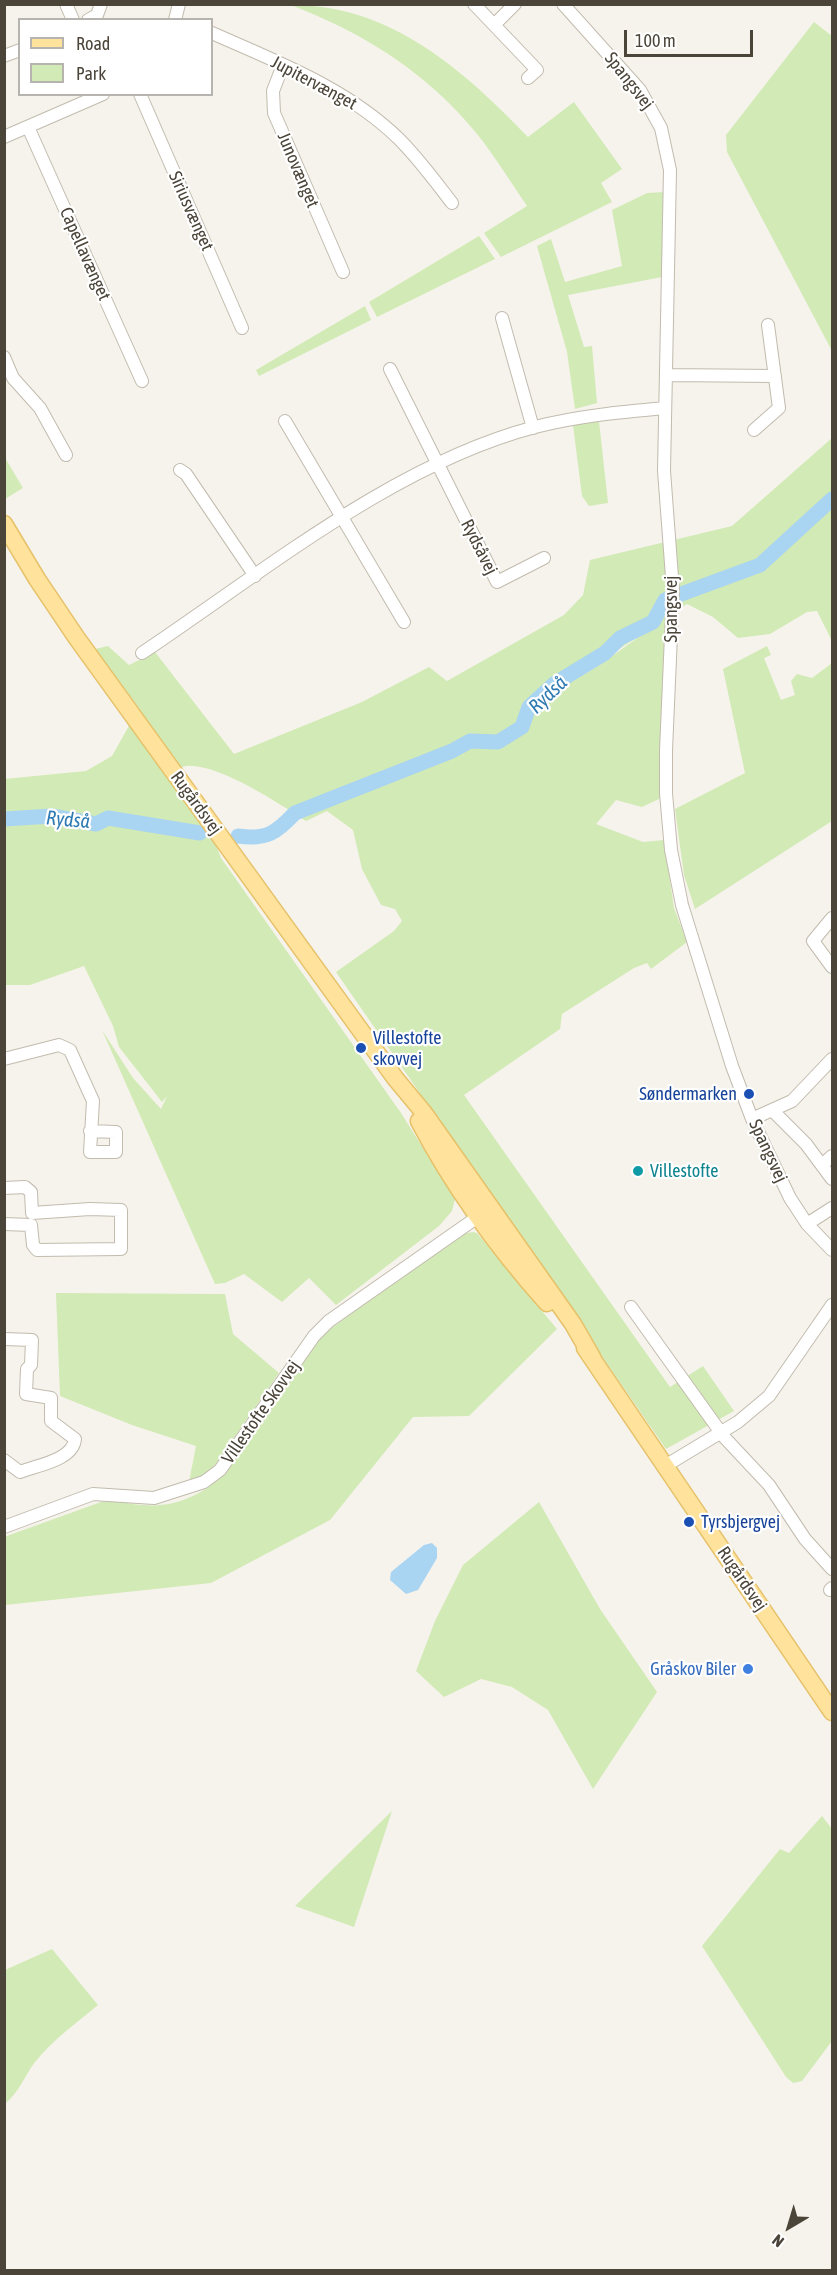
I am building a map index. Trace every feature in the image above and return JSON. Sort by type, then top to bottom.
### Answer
[{"type":"main road","name":"Rugårdsvej","points":[[4,524],[76,637],[395,1078],[435,1151],[506,1241],[530,1262],[832,1712]]},
{"type":"main road","name":"Rugårdsvej","points":[[482,1209],[511,1261],[592,1357]]},
{"type":"street","points":[[66,4],[72,18]]},
{"type":"street","points":[[92,18],[98,15],[101,4]]},
{"type":"street","points":[[474,4],[537,70],[528,78]]},
{"type":"street","points":[[495,24],[516,4]]},
{"type":"street","name":"Spangsvej","points":[[563,4],[640,90],[653,111],[666,144],[671,177],[664,471],[673,616],[666,793],[671,850],[682,905],[732,1066],[752,1119],[790,1198],[807,1224],[832,1250]]},
{"type":"street","name":"Jupitervænget","points":[[213,33],[331,88],[367,112],[419,160],[452,203]]},
{"type":"street","name":"Junovænget","points":[[284,65],[273,91],[274,113],[343,272]]},
{"type":"street","points":[[4,137],[98,96]]},
{"type":"street","name":"Siriusvænget","points":[[141,96],[242,327]]},
{"type":"street","name":"Capellavænget","points":[[28,127],[142,381]]},
{"type":"street","points":[[502,318],[533,428]]},
{"type":"street","points":[[754,430],[779,408],[768,325]]},
{"type":"street","points":[[4,357],[14,378],[40,408],[66,455]]},
{"type":"street","name":"Rydsåvej","points":[[390,369],[497,582],[544,558]]},
{"type":"street","points":[[666,375],[775,376]]},
{"type":"street","points":[[142,653],[341,519],[385,492],[438,465],[484,445],[533,428],[593,414],[665,408]]},
{"type":"street","points":[[285,421],[404,622]]},
{"type":"street","points":[[180,470],[186,474],[255,576]]},
{"type":"street","points":[[832,918],[813,941],[832,967]]},
{"type":"street","points":[[4,1059],[59,1045],[70,1050],[93,1101],[90,1131]]},
{"type":"street","points":[[752,1119],[792,1101],[832,1059]]},
{"type":"street","name":"Spangsvej","points":[[772,1110],[806,1144],[832,1179]]},
{"type":"street","points":[[822,1165],[832,1156]]},
{"type":"street","points":[[4,1188],[25,1187],[31,1192],[32,1213],[90,1209],[121,1210],[121,1249],[38,1250],[33,1245],[31,1225],[4,1224]]},
{"type":"street","points":[[807,1224],[832,1208]]},
{"type":"street","name":"Villestofte Skovvej","points":[[4,1527],[93,1494],[154,1498],[204,1482],[220,1470],[314,1336],[329,1321],[482,1209]]},
{"type":"street","points":[[665,1466],[754,1410],[779,1385],[832,1305]]},
{"type":"street","points":[[631,1307],[721,1432],[769,1485],[805,1539],[832,1569]]},
{"type":"street","points":[[4,1340],[32,1340],[31,1365],[27,1369],[26,1395],[51,1398],[51,1421],[75,1439],[74,1447],[69,1454],[20,1472],[4,1460]]},
{"type":"green space","points":[[291,5],[327,8],[360,16],[392,29],[451,66],[478,88],[528,137],[574,102],[622,169],[601,183],[612,202],[501,257],[484,233],[527,206],[474,130],[427,83],[407,67],[340,26]]},
{"type":"green space","points":[[814,22],[832,36],[832,351],[727,152],[726,135]]},
{"type":"green space","points":[[664,192],[662,277],[568,295],[584,347],[592,346],[597,403],[575,409],[567,352],[537,246],[551,239],[565,282],[622,266],[612,210],[647,193]]},
{"type":"green space","points":[[479,236],[495,259],[377,317],[369,302]]},
{"type":"green space","points":[[365,306],[371,320],[259,376],[256,370]]},
{"type":"green space","points":[[599,421],[608,503],[589,506],[582,496],[573,425]]},
{"type":"green space","points":[[832,438],[832,641],[817,611],[807,612],[770,634],[738,638],[713,617],[687,604],[666,618],[660,751],[661,798],[642,807],[616,800],[596,824],[643,842],[664,840],[674,908],[687,942],[651,969],[647,963],[634,968],[562,1014],[560,1029],[464,1095],[670,1387],[703,1366],[734,1411],[666,1449],[336,972],[394,931],[402,921],[395,909],[381,905],[362,869],[353,830],[327,811],[306,821],[248,786],[214,771],[186,766],[169,775],[214,840],[221,858],[401,1113],[455,1199],[452,1211],[439,1226],[336,1305],[309,1278],[282,1302],[244,1274],[225,1283],[215,1284],[102,1030],[133,1078],[161,1109],[167,1096],[162,1102],[119,1047],[113,1026],[84,966],[30,985],[5,985],[4,779],[86,771],[112,756],[139,708],[95,649],[108,646],[129,665],[155,652],[234,754],[362,702],[429,667],[447,681],[564,615],[583,595],[590,560],[732,526]],"holes":[[[643,634],[598,666],[560,688]]]},
{"type":"green space","points":[[4,456],[23,488],[5,499],[4,499]]},
{"type":"green space","points":[[767,646],[771,655],[764,658],[781,700],[795,695],[791,681],[797,674],[812,678],[832,663],[832,821],[695,909],[684,875],[675,809],[745,773],[723,669]]},
{"type":"green space","points":[[477,1233],[557,1329],[469,1416],[413,1417],[330,1520],[211,1583],[5,1605],[4,1537],[101,1502],[166,1504],[187,1499],[207,1488],[224,1474],[317,1339],[457,1235]]},
{"type":"green space","points":[[56,1293],[225,1294],[233,1334],[279,1373],[213,1468],[201,1479],[189,1482],[196,1446],[132,1425],[60,1396]]},
{"type":"green space","points":[[539,1502],[600,1609],[657,1692],[593,1789],[548,1710],[512,1687],[481,1679],[444,1697],[416,1671],[435,1621],[463,1565]]},
{"type":"green space","points":[[392,1811],[354,1927],[295,1906]]},
{"type":"green space","points":[[822,1816],[832,1829],[832,2041],[802,2081],[793,2083],[786,2077],[702,1946],[780,1849],[789,1853]]},
{"type":"green space","points":[[52,1949],[98,2005],[42,2054],[5,2104],[5,1970]]},
{"type":"water","points":[[432,1543],[437,1548],[437,1558],[418,1590],[406,1594],[390,1580],[391,1572],[424,1545]]},
{"type":"waterway","name":"Rydså","points":[[238,836],[256,837],[270,834],[295,813],[452,751],[470,741],[498,742],[522,727],[529,707],[554,684],[605,653],[620,638],[653,622],[665,600],[760,565],[832,499]]},
{"type":"waterway","name":"Rydså","points":[[4,819],[52,816],[96,824],[108,818],[200,833]]},
{"type":"place","name":"Villestofte skovvej","points":[[361,1048]]},
{"type":"place","name":"Søndermarken","points":[[749,1094]]},
{"type":"place","name":"Villestofte","points":[[638,1171]]},
{"type":"place","name":"Tyrsbjergvej","points":[[689,1522]]},
{"type":"place","name":"Gråskov Biler","points":[[748,1669]]}]
